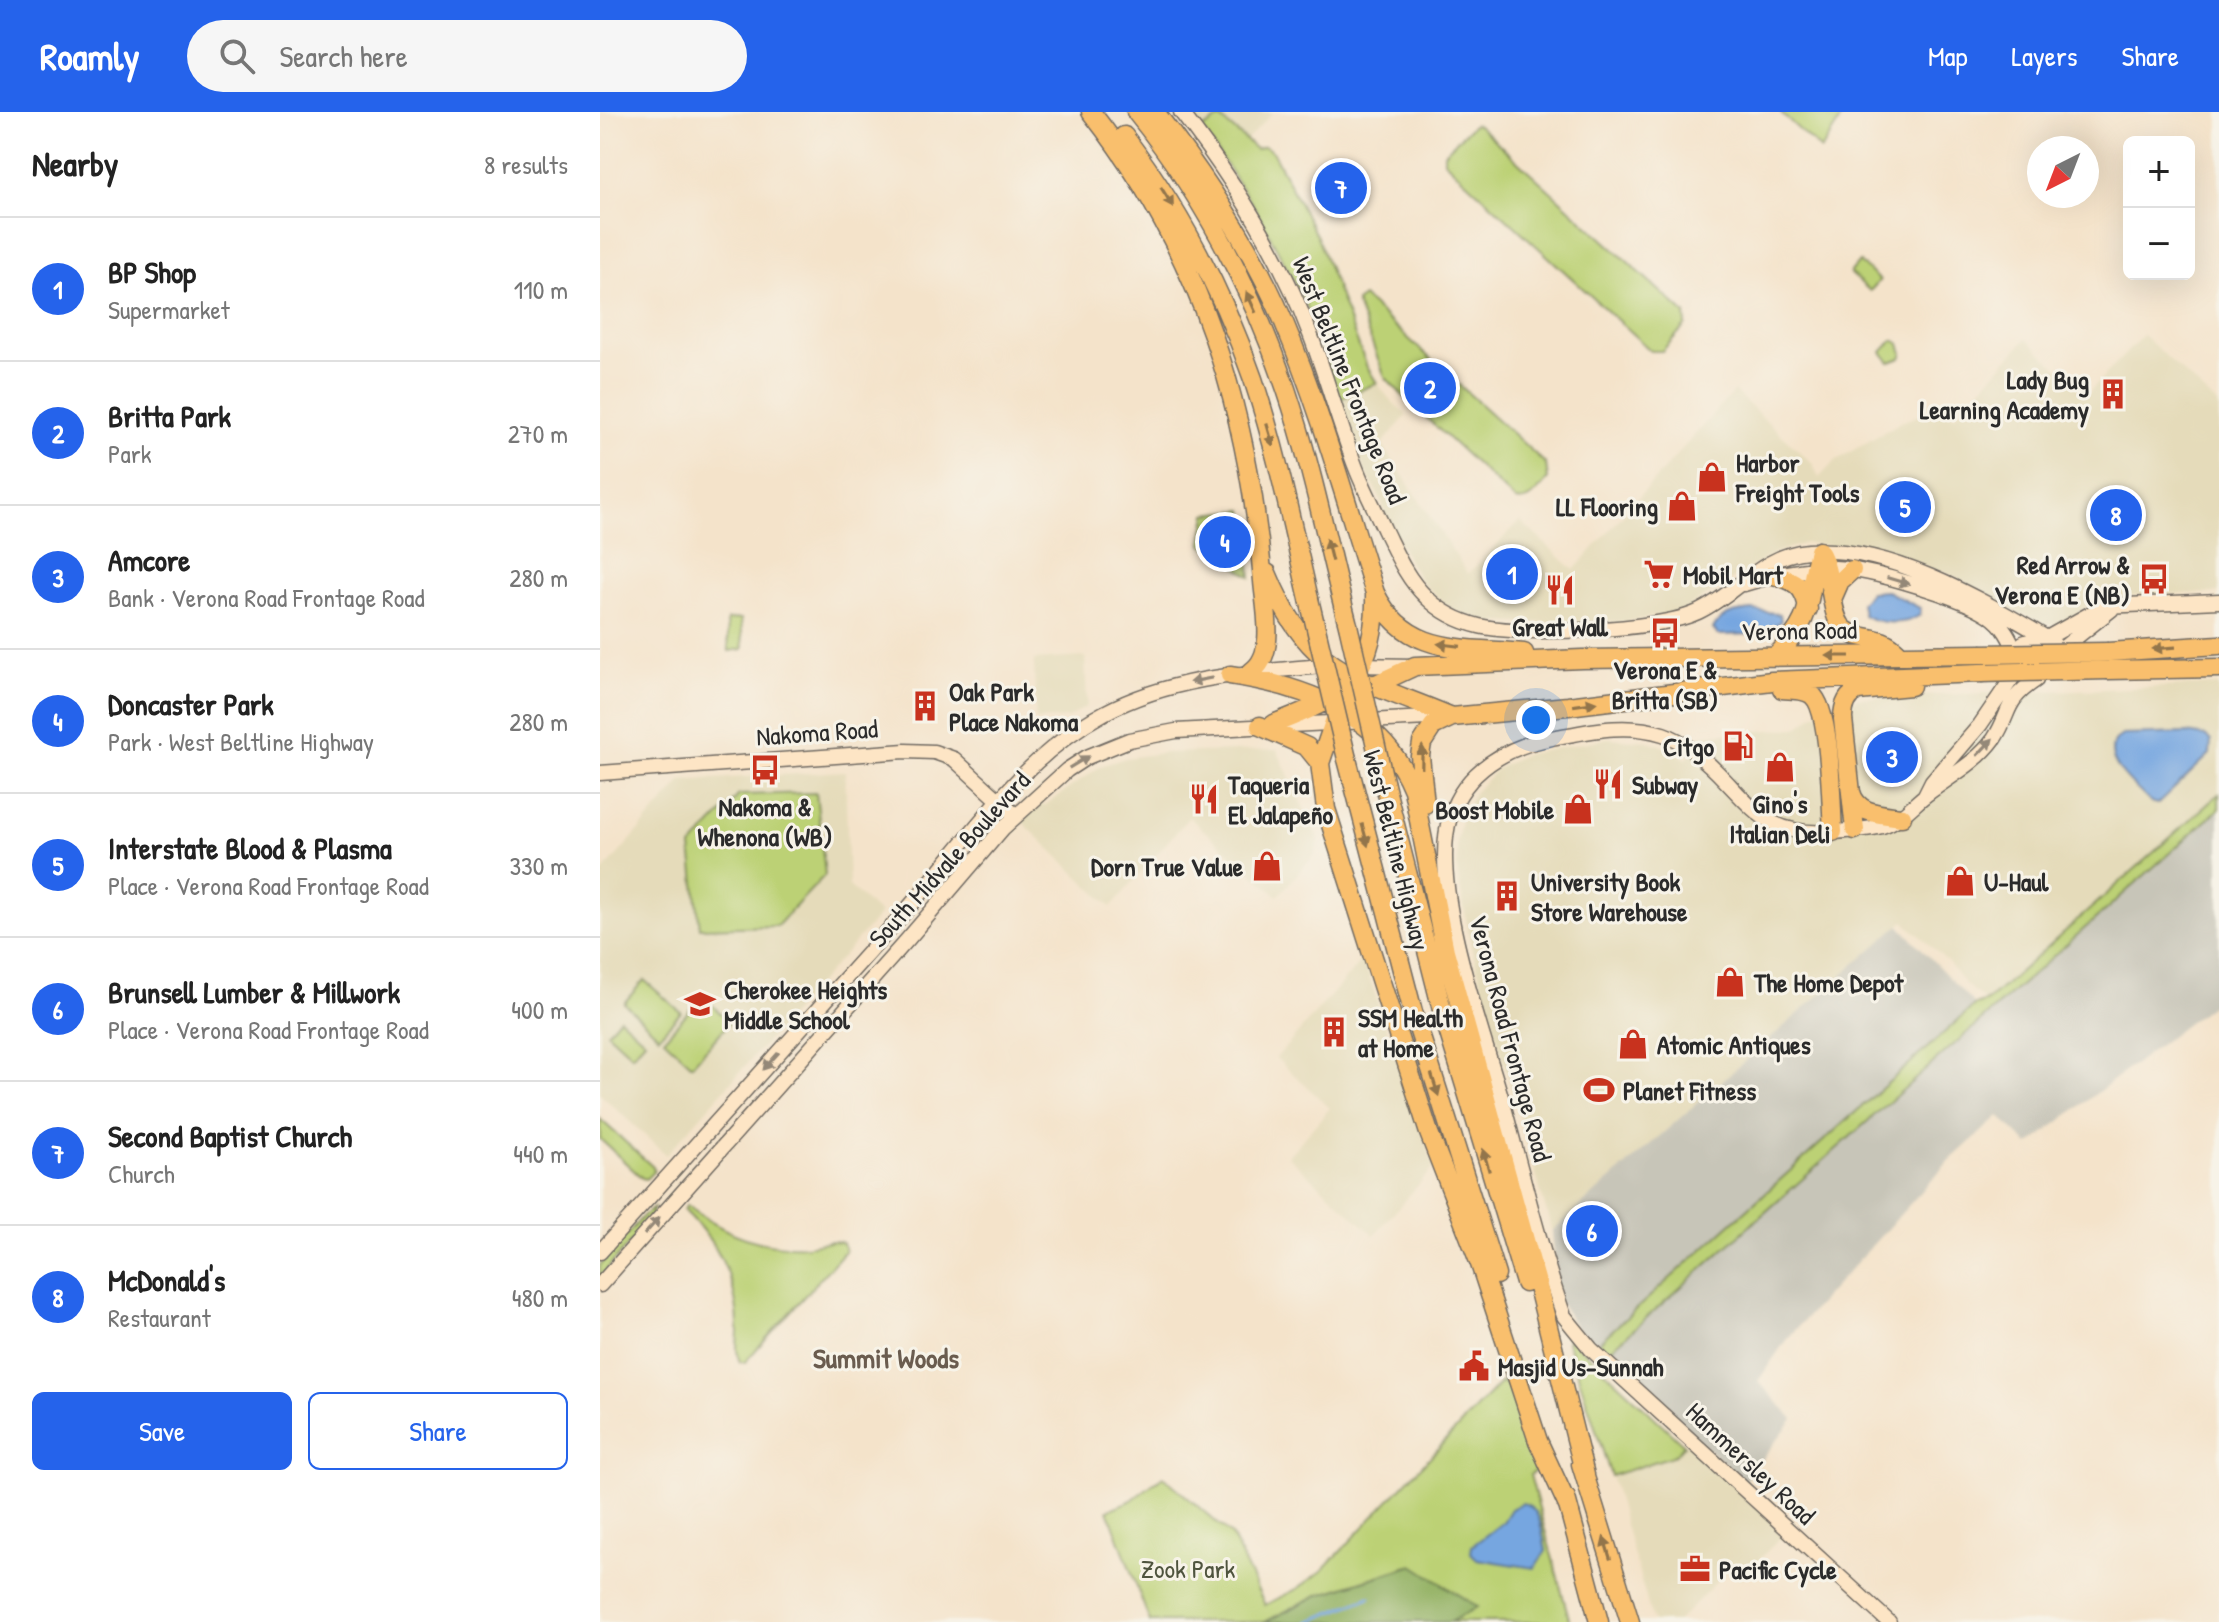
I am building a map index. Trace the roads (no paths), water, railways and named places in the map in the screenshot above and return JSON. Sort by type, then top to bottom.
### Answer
[{"type":"highway","points":[[1091,112],[1125,158],[1160,215],[1212,330],[1241,429],[1261,557],[1266,625],[1266,651],[1262,663],[1251,672]]},
{"type":"highway","name":"West Beltline Highway","points":[[1105,112],[1180,218],[1252,376],[1271,438],[1347,759],[1399,961],[1431,1073],[1568,1506],[1599,1622]]},
{"type":"highway","name":"West Beltline Highway","points":[[1136,112],[1180,171],[1234,263],[1263,328],[1294,415],[1450,1036],[1630,1622]]},
{"type":"highway","points":[[1155,112],[1242,240],[1278,308],[1308,387],[1375,593],[1393,622],[1420,639],[1439,644],[1582,659]]},
{"type":"highway","points":[[1819,551],[1821,569],[1833,597],[1837,623],[1847,632],[1886,642],[1901,655]]},
{"type":"highway","points":[[1261,557],[1285,614],[1317,653],[1334,665],[1364,669]]},
{"type":"highway","points":[[1776,656],[1794,638],[1808,612],[1821,569]]},
{"type":"highway","points":[[1833,597],[1840,581],[1852,570]]},
{"type":"highway","points":[[1766,577],[1797,583],[1803,590],[1808,612]]},
{"type":"highway","points":[[1370,687],[1364,669],[1372,635],[1375,593]]},
{"type":"highway","name":"Verona Road","points":[[1452,717],[1739,684],[1981,673],[2108,661],[2219,645]]},
{"type":"highway","name":"Verona Road","points":[[1415,666],[1582,659],[1981,654],[2219,668]]},
{"type":"highway","points":[[1415,666],[1370,687],[1338,716],[1320,763],[1326,809],[1429,1133],[1480,1264],[1538,1441],[1568,1506]]},
{"type":"highway","points":[[1267,725],[1336,695],[1364,669]]},
{"type":"highway","points":[[1855,830],[1843,715],[1851,695],[1865,690],[1946,683],[1959,673]]},
{"type":"highway","points":[[1230,675],[1289,686],[1325,701],[1338,716],[1361,722],[1391,751],[1408,777],[1445,951],[1538,1287],[1585,1475]]},
{"type":"highway","points":[[1739,684],[1808,692],[1821,706],[1833,832]]},
{"type":"highway","points":[[1370,687],[1452,717]]},
{"type":"highway","points":[[1431,882],[1420,756],[1428,732],[1452,717]]},
{"type":"highway","points":[[1267,725],[1307,747],[1320,763]]},
{"type":"highway","points":[[1850,785],[1853,800],[1866,811],[1902,817]]},
{"type":"street","name":"West Beltline Frontage Road","points":[[1181,112],[1224,170],[1280,266],[1310,333],[1359,475],[1402,565],[1418,589],[1438,608],[1466,622],[1493,629],[1553,630],[1671,622],[1699,612],[1740,585]]},
{"type":"street","points":[[1766,577],[1774,569],[1804,560],[1819,551]]},
{"type":"street","points":[[1819,551],[1869,557],[1948,583],[2044,637],[2059,651],[2060,658],[2056,672],[2043,680],[2029,678],[2018,661],[2007,632],[1990,616],[1972,606],[1852,570],[1821,569],[1766,577],[1740,585],[1755,570],[1797,552],[1819,551]]},
{"type":"street","points":[[2018,661],[2023,643],[2044,637],[2104,606],[2219,601]]},
{"type":"street","points":[[2059,651],[2101,616],[2121,604]]},
{"type":"street","name":"Verona Road Frontage Road","points":[[1925,795],[1932,781],[1980,725],[2018,661]]},
{"type":"street","name":"South Midvale Boulevard","points":[[600,1252],[906,910],[999,801],[1047,752],[1102,713],[1178,685],[1251,672],[1334,665]]},
{"type":"street","name":"Verona Road","points":[[1364,669],[1415,666]]},
{"type":"street","name":"Verona Road Frontage Road","points":[[1581,1339],[1564,1316],[1558,1300],[1458,944],[1447,882],[1445,847],[1450,816],[1471,778],[1510,750],[1532,742],[1609,728],[1631,728],[1662,734],[1687,747],[1711,766],[1759,815],[1781,829],[1812,833],[1883,826],[1902,817],[1925,795],[1936,790],[1981,753],[1994,738],[2017,693],[2036,680]]},
{"type":"street","name":"South Midvale Boulevard","points":[[600,1285],[1015,815],[1067,770],[1107,747],[1137,737],[1338,716]]},
{"type":"street","name":"Verona Road","points":[[1361,722],[1452,717]]},
{"type":"street","name":"Nakoma Road","points":[[600,773],[895,751],[934,752],[954,759],[1015,815]]},
{"type":"street","name":"Hammersley Road","points":[[1581,1339],[1889,1622]]},
{"type":"water","points":[[1887,591],[1920,608],[1920,615],[1907,621],[1892,622],[1863,615],[1861,603],[1870,592]]},
{"type":"water","points":[[1752,610],[1780,614],[1781,622],[1758,634],[1718,635],[1713,629],[1725,616]]},
{"type":"water","points":[[2187,733],[2205,736],[2211,741],[2210,754],[2158,804],[2150,802],[2114,761],[2114,743],[2122,735]]},
{"type":"water","points":[[1522,1503],[1534,1509],[1537,1515],[1546,1551],[1534,1568],[1477,1559],[1471,1553],[1472,1546],[1503,1522],[1511,1509]]},
{"type":"waterway","points":[[1308,1622],[1370,1597]]},
{"type":"place","name":"Second Baptist Church","points":[[1341,188]]},
{"type":"place","name":"Britta Park","points":[[1430,388]]},
{"type":"place","name":"Lady Bug Learning Academy","points":[[2113,394]]},
{"type":"place","name":"Harbor Freight Tools","points":[[1712,477]]},
{"type":"place","name":"LL Flooring","points":[[1682,506]]},
{"type":"place","name":"Interstate Blood & Plasma","points":[[1905,507]]},
{"type":"place","name":"McDonald's","points":[[2116,515]]},
{"type":"place","name":"Doncaster Park","points":[[1225,542]]},
{"type":"place","name":"BP Shop","points":[[1512,574]]},
{"type":"place","name":"Mobil Mart","points":[[1659,574]]},
{"type":"place","name":"Red Arrow & Verona E (NB)","points":[[2154,579]]},
{"type":"place","name":"Great Wall","points":[[1560,590]]},
{"type":"place","name":"Verona E & Britta (SB)","points":[[1665,633]]},
{"type":"place","name":"Oak Park Place Nakoma","points":[[925,706]]},
{"type":"place","name":"Citgo","points":[[1738,746]]},
{"type":"place","name":"Amcore","points":[[1892,757]]},
{"type":"place","name":"Gino's Italian Deli","points":[[1780,767]]},
{"type":"place","name":"Nakoma & Whenona (WB)","points":[[765,770]]},
{"type":"place","name":"Subway","points":[[1608,784]]},
{"type":"place","name":"Taqueria El Jalapeño","points":[[1204,799]]},
{"type":"place","name":"Boost Mobile","points":[[1578,809]]},
{"type":"place","name":"Dorn True Value","points":[[1267,866]]},
{"type":"place","name":"U-Haul","points":[[1960,881]]},
{"type":"place","name":"University Book Store Warehouse","points":[[1507,896]]},
{"type":"place","name":"The Home Depot","points":[[1730,982]]},
{"type":"place","name":"Cherokee Heights Middle School","points":[[700,1004]]},
{"type":"place","name":"SSM Health at Home","points":[[1334,1032]]},
{"type":"place","name":"Atomic Antiques","points":[[1633,1044]]},
{"type":"place","name":"Planet Fitness","points":[[1599,1090]]},
{"type":"place","name":"Brunsell Lumber & Millwork","points":[[1592,1231]]},
{"type":"place","name":"Masjid Us-Sunnah","points":[[1474,1366]]},
{"type":"place","name":"Pacific Cycle","points":[[1695,1569]]},
{"type":"district","name":"Summit Woods","points":[[886,1358]]},
{"type":"park label","name":"Zook Park","points":[[1188,1568]]}]
